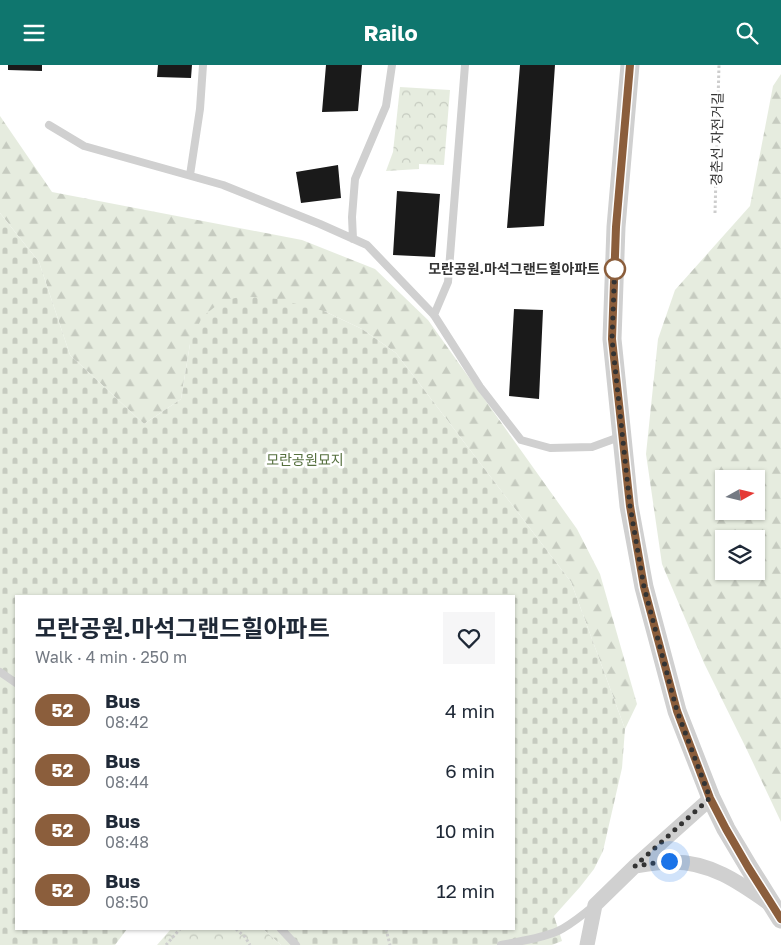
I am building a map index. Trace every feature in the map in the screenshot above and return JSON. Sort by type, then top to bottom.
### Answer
[{"type":"street","points":[[630,65],[616,227],[612,339],[630,506],[644,587],[677,711],[710,798],[726,829],[777,913]]},
{"type":"street","points":[[587,945],[595,905],[710,798]]},
{"type":"street","points":[[635,866],[669,861],[687,862],[706,867],[724,874],[745,887],[777,913]]},
{"type":"lane","points":[[190,175],[200,109],[203,65]]},
{"type":"lane","points":[[353,239],[352,217],[355,179],[386,106],[392,65]]},
{"type":"lane","points":[[434,315],[448,282],[465,65]]},
{"type":"lane","points":[[49,125],[84,146],[230,188],[320,223],[367,245],[434,315],[480,387],[521,440],[550,448],[592,447],[622,436]]},
{"type":"lane","points":[[0,672],[15,682]]},
{"type":"lane","points":[[501,945],[541,937],[558,931],[595,905]]},
{"type":"lane","points":[[282,930],[296,945]]},
{"type":"path","name":"경춘선 자전거길","points":[[715,213],[718,65]]},
{"type":"path","points":[[166,945],[179,930]]},
{"type":"path","points":[[237,930],[250,945]]},
{"type":"path","points":[[386,930],[390,945]]},
{"type":"green space","points":[[781,74],[781,822],[704,663],[662,564],[646,454],[658,339],[675,290],[750,206],[773,86]]},
{"type":"green space","points":[[400,87],[450,90],[444,165],[419,164],[419,169],[386,171],[393,152]]},
{"type":"green space","points":[[0,116],[52,192],[302,240],[375,269],[428,320],[577,529],[600,574],[637,704],[625,729],[571,582],[396,353],[362,329],[324,311],[190,344],[181,399],[144,424],[70,355],[39,262],[0,213]]},
{"type":"green space","name":"모란공원묘지","points":[[0,213],[39,262],[70,355],[144,424],[181,399],[190,344],[202,317],[221,302],[242,296],[277,299],[324,311],[362,329],[396,353],[571,582],[625,729],[622,768],[603,851],[594,869],[554,916],[562,941],[552,945],[281,945],[264,930],[515,930],[515,595],[15,595],[15,930],[126,930],[115,945],[0,945]]},
{"type":"green space","points":[[170,930],[264,930],[281,945],[157,945]]},
{"type":"building","points":[[8,65],[42,65],[42,71],[8,70]]},
{"type":"building","points":[[158,65],[192,65],[191,78],[157,77]]},
{"type":"building","points":[[326,65],[362,65],[358,111],[322,112]]},
{"type":"building","points":[[520,65],[555,65],[544,226],[507,228]]},
{"type":"building","points":[[338,165],[341,198],[301,203],[296,172]]},
{"type":"building","points":[[397,191],[440,194],[435,257],[393,255]]},
{"type":"building","points":[[514,309],[543,310],[539,399],[509,396]]},
{"type":"bus line","name":"52","points":[[630,65],[616,227],[612,339],[630,506],[644,587],[677,711],[710,798],[748,867],[781,919]]},
{"type":"place","name":"모란공원.마석그랜드힐아파트","points":[[615,269]]},
{"type":"route","points":[[615,269],[615,262],[612,339],[630,506],[644,587],[677,711],[710,798],[635,866],[669,861]]}]
